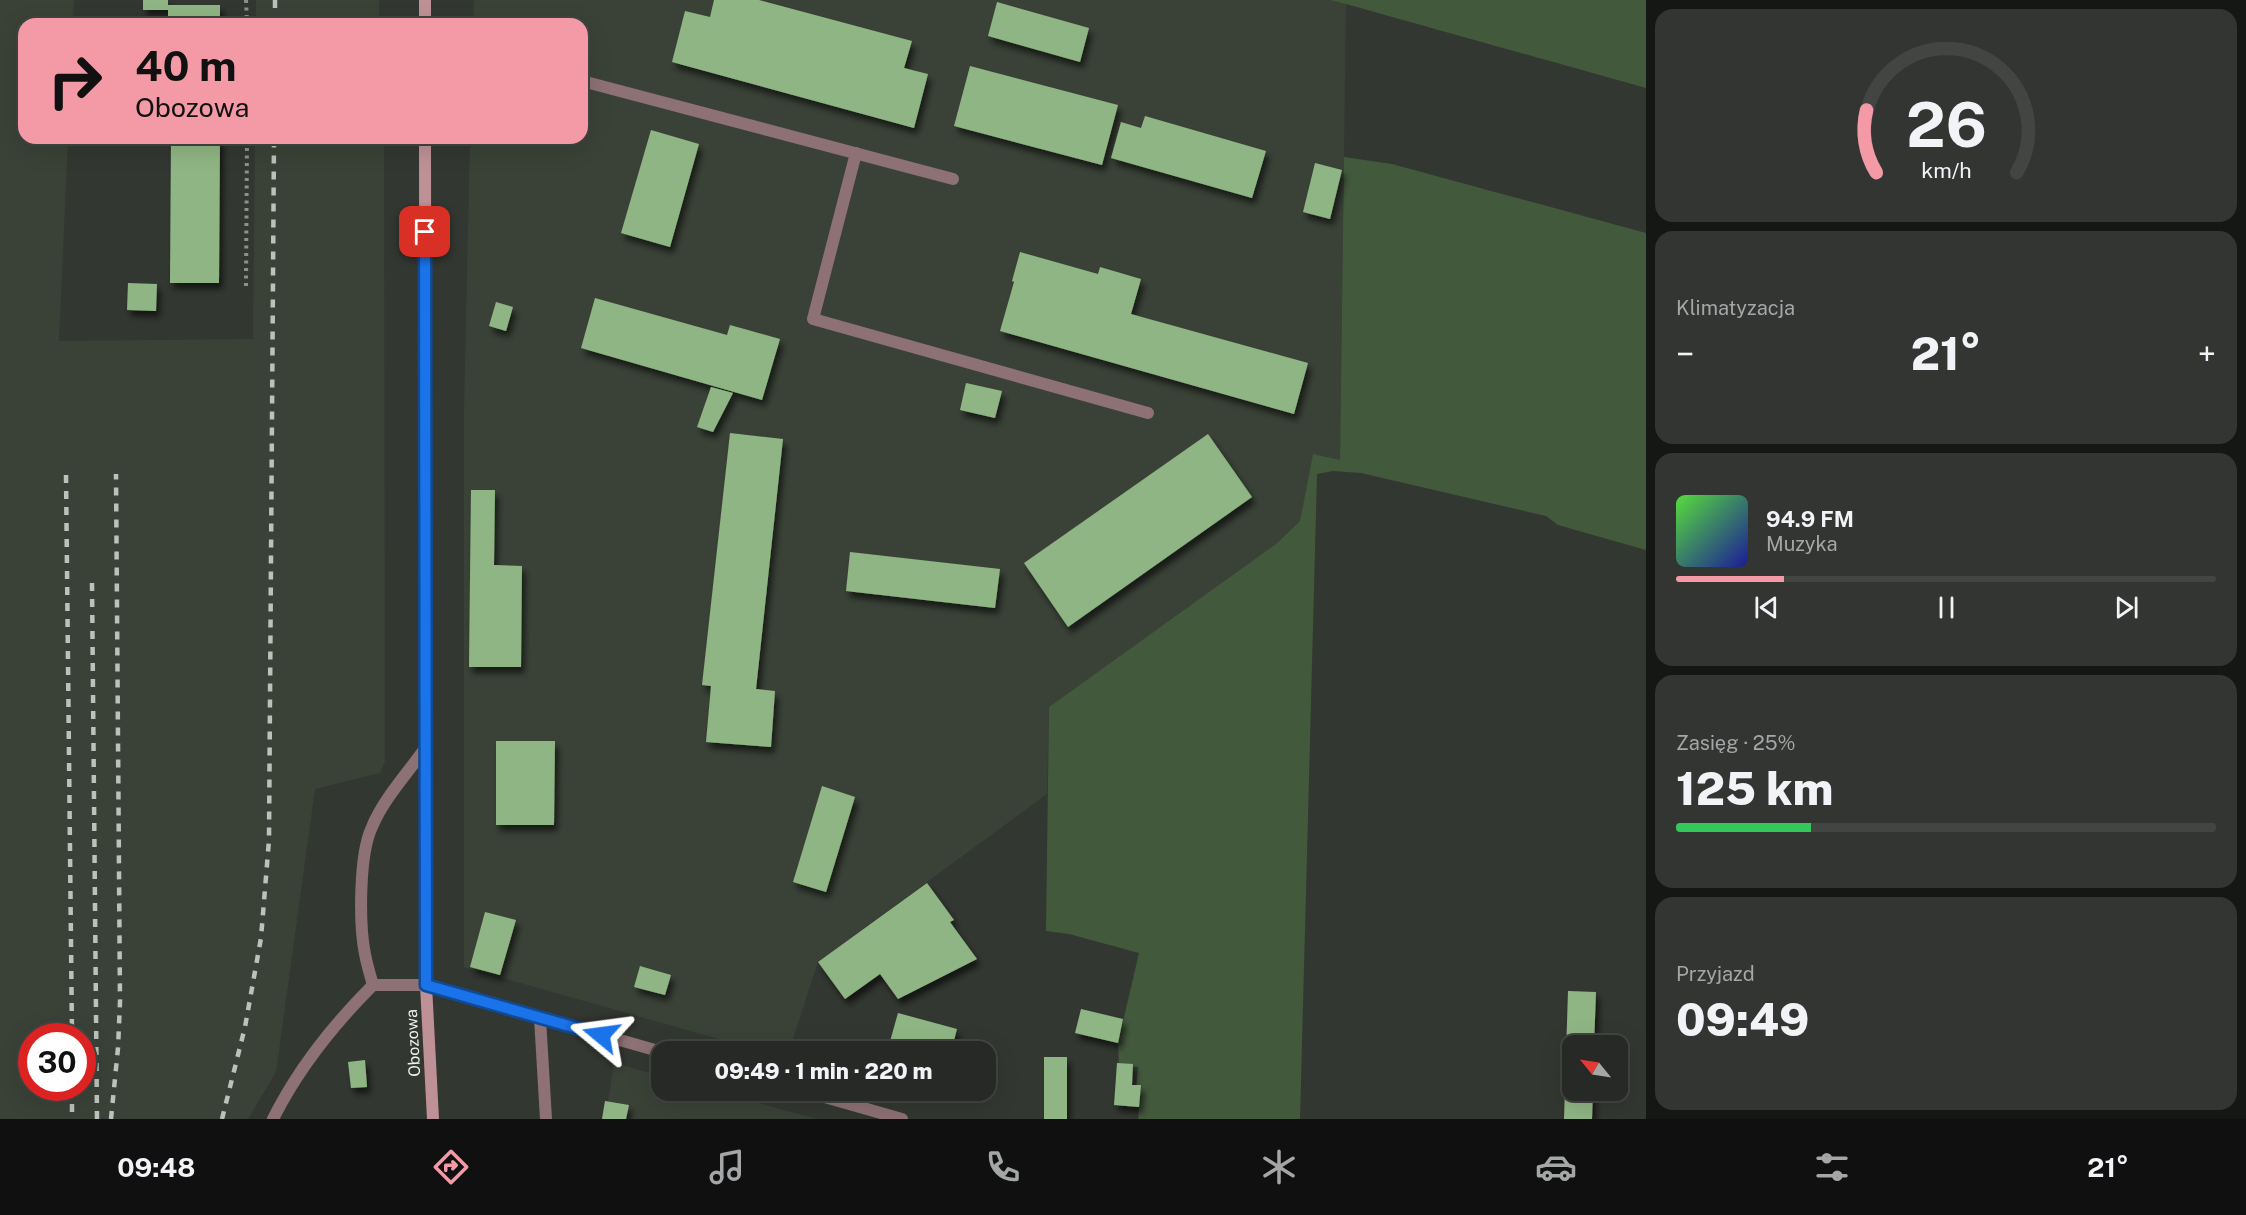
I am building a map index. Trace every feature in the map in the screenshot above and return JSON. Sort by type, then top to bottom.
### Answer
[{"type":"street","points":[[425,0],[425,18]]},
{"type":"street","points":[[588,83],[953,179]]},
{"type":"street","name":"Obozowa","points":[[425,144],[426,985],[433,1119]]},
{"type":"street","points":[[856,153],[813,319],[1148,413]]},
{"type":"street","points":[[373,986],[362,932],[365,845],[380,810],[426,747]]},
{"type":"street","points":[[273,1119],[303,1069],[329,1034],[373,986],[426,985],[651,1049]]},
{"type":"street","points":[[540,1018],[546,1119]]},
{"type":"street","points":[[839,1101],[902,1119]]},
{"type":"path","points":[[246,0],[247,18]]},
{"type":"path","points":[[246,286],[247,144]]},
{"type":"shaded area","points":[[0,0],[74,0],[73,18],[18,18],[18,144],[68,144],[59,341],[253,339],[255,144],[384,144],[385,761],[380,773],[315,789],[276,1072],[248,1119],[0,1119]]},
{"type":"shaded area","points":[[256,0],[379,0],[379,18],[256,18]]},
{"type":"shaded area","points":[[474,0],[1330,0],[1346,4],[1340,460],[1313,455],[1300,521],[1276,544],[1049,707],[1047,794],[818,962],[792,1041],[726,1041],[464,967],[464,412],[470,144],[588,144],[588,18],[473,18]]},
{"type":"shaded area","points":[[614,1063],[651,1073],[651,1101],[751,1101],[817,1119],[602,1119],[605,1101],[608,1101]]},
{"type":"green space","points":[[1330,0],[1646,0],[1646,88],[1346,4]]},
{"type":"green space","points":[[1344,157],[1392,164],[1646,233],[1646,550],[1558,525],[1546,516],[1361,473],[1333,471],[1317,474],[1300,1119],[1138,1119],[1141,1090],[1136,1089],[1138,1067],[1119,1065],[1118,1043],[1139,953],[1069,934],[1046,931],[1049,707],[1276,544],[1300,521],[1313,454],[1340,460]]},
{"type":"building","points":[[143,0],[168,0],[168,5],[220,5],[220,18],[168,18],[168,10],[143,10]]},
{"type":"building","points":[[714,0],[759,0],[912,41],[904,68],[928,74],[914,128],[672,62],[685,11],[710,17]]},
{"type":"building","points":[[997,2],[1089,28],[1080,62],[988,36]]},
{"type":"building","points":[[970,66],[1118,105],[1102,165],[954,126]]},
{"type":"building","points":[[1145,116],[1266,151],[1252,198],[1111,158],[1121,122],[1141,128]]},
{"type":"building","points":[[651,130],[699,144],[670,247],[621,233]]},
{"type":"building","points":[[171,144],[220,144],[219,283],[170,283]]},
{"type":"building","points":[[1315,163],[1342,170],[1330,219],[1303,212]]},
{"type":"building","points":[[1020,252],[1098,274],[1100,267],[1141,279],[1131,314],[1308,363],[1294,414],[1000,331]]},
{"type":"building","points":[[128,283],[157,284],[156,311],[127,310]]},
{"type":"building","points":[[595,298],[727,335],[730,325],[780,339],[762,400],[581,348]]},
{"type":"building","points":[[496,302],[513,307],[506,331],[489,326]]},
{"type":"building","points":[[966,383],[1002,391],[995,418],[960,410]]},
{"type":"building","points":[[711,387],[733,393],[713,432],[697,427]]},
{"type":"building","points":[[730,433],[783,439],[756,689],[775,691],[771,747],[706,742],[711,686],[702,685]]},
{"type":"building","points":[[1208,434],[1252,497],[1068,627],[1024,563]]},
{"type":"building","points":[[471,490],[495,490],[494,565],[522,566],[521,667],[469,667]]},
{"type":"building","points":[[850,552],[1000,569],[995,608],[846,591]]},
{"type":"building","points":[[496,741],[555,741],[554,825],[496,825]]},
{"type":"building","points":[[822,786],[855,797],[826,892],[793,882]]},
{"type":"building","points":[[927,883],[954,920],[950,922],[977,959],[898,999],[880,974],[845,999],[818,962]]},
{"type":"building","points":[[485,912],[516,920],[500,975],[470,967]]},
{"type":"building","points":[[640,966],[671,975],[665,995],[634,987]]},
{"type":"building","points":[[1568,991],[1596,992],[1594,1035],[1567,1035]]},
{"type":"building","points":[[1081,1009],[1123,1019],[1118,1043],[1075,1033]]},
{"type":"building","points":[[898,1013],[957,1029],[954,1041],[890,1041]]},
{"type":"building","points":[[1044,1057],[1067,1057],[1067,1119],[1044,1119]]},
{"type":"building","points":[[365,1060],[367,1087],[351,1088],[348,1062]]},
{"type":"building","points":[[1117,1063],[1133,1064],[1132,1085],[1141,1085],[1139,1107],[1114,1105]]},
{"type":"building","points":[[605,1101],[629,1105],[626,1119],[602,1119]]},
{"type":"building","points":[[1565,1101],[1593,1101],[1592,1119],[1564,1119]]},
{"type":"railway","points":[[275,0],[275,18]]},
{"type":"railway","points":[[222,1119],[245,1027],[261,938],[269,840],[274,144]]},
{"type":"railway","points":[[111,1119],[120,1002],[116,474]]},
{"type":"railway","points":[[66,475],[72,1023]]},
{"type":"railway","points":[[92,583],[97,1119]]},
{"type":"railway","points":[[72,1101],[72,1119]]},
{"type":"route","points":[[425,232],[426,985],[601,1035]]}]
